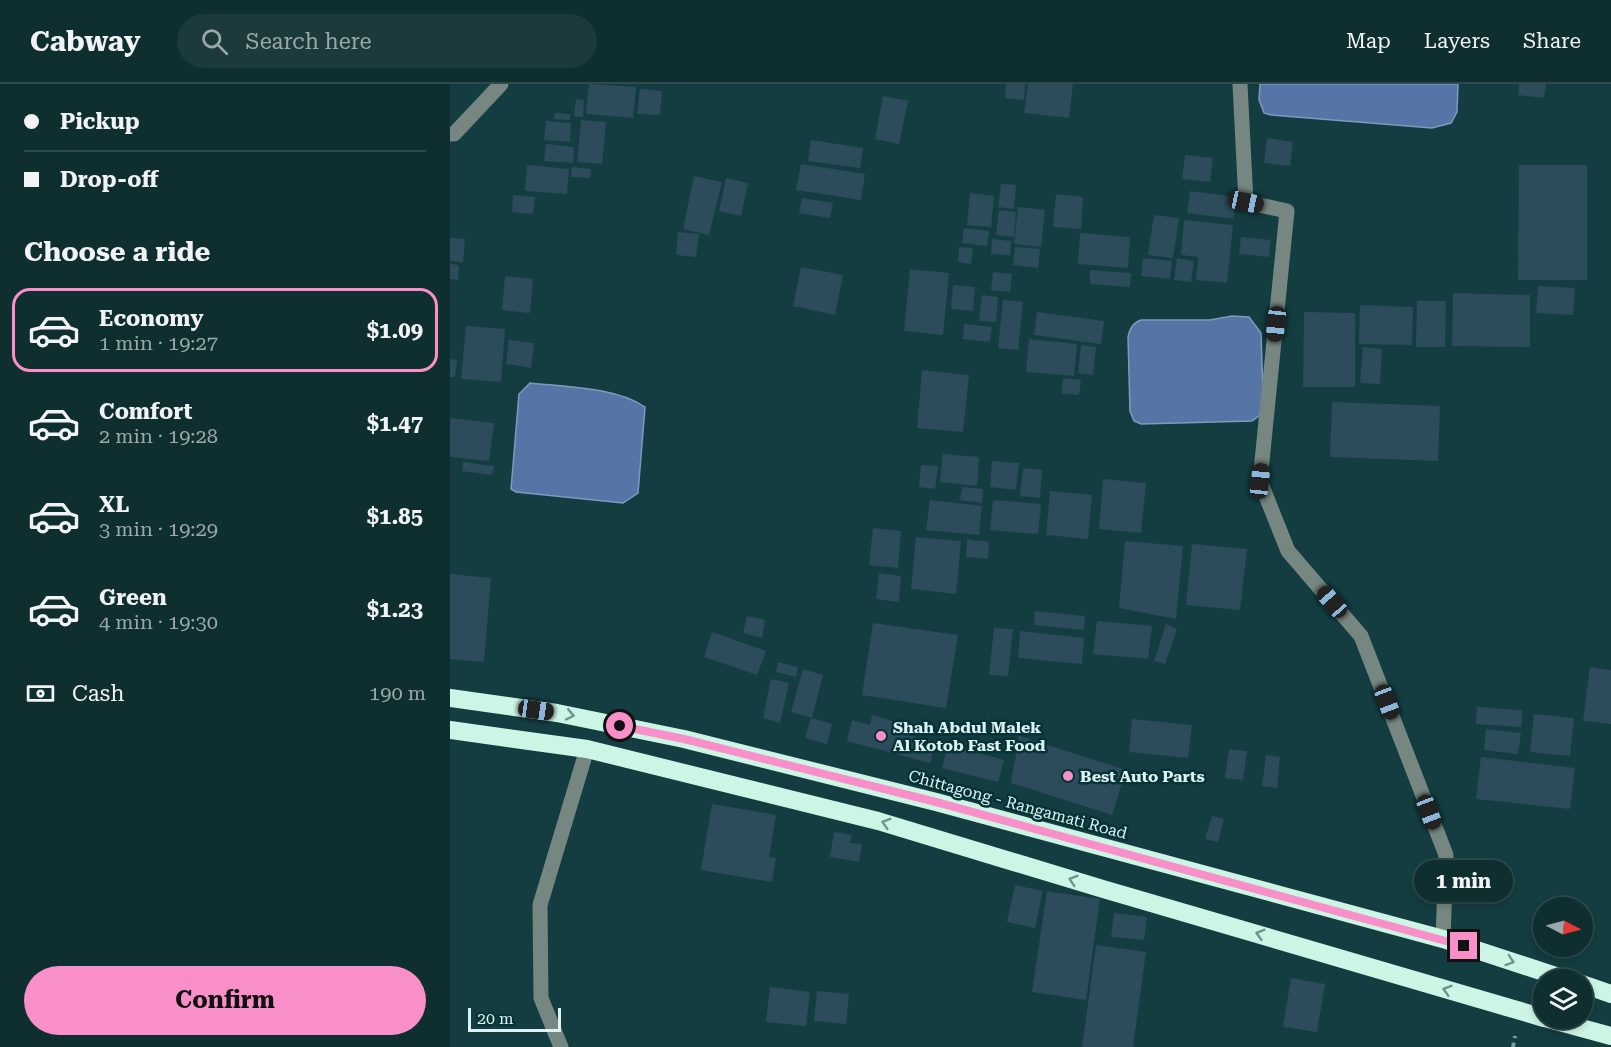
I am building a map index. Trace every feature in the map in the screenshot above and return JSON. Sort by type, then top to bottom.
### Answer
[{"type":"highway","name":"Chittagong - Rangamati Road","points":[[450,698],[557,713],[684,739],[948,805],[1443,939],[1534,969]]},
{"type":"highway","points":[[450,730],[587,749],[878,821],[1103,890],[1533,1015]]},
{"type":"highway","points":[[1593,988],[1611,994]]},
{"type":"highway","points":[[1585,1029],[1611,1036]]},
{"type":"street","points":[[450,134],[454,134],[501,84]]},
{"type":"street","points":[[1240,84],[1246,202],[1287,211],[1260,481],[1288,551],[1361,636],[1446,855],[1443,939]]},
{"type":"street","points":[[561,1047],[541,998],[540,905],[587,749]]},
{"type":"water","points":[[1260,84],[1458,84],[1457,112],[1451,123],[1432,128],[1271,115],[1264,113],[1259,100]]},
{"type":"water","points":[[1232,316],[1249,317],[1261,333],[1263,393],[1260,415],[1252,421],[1141,424],[1134,421],[1130,411],[1128,337],[1134,324],[1141,320],[1210,320]]},
{"type":"water","points":[[530,383],[574,387],[620,395],[645,407],[638,493],[623,503],[516,492],[511,489],[519,394]]},
{"type":"building","points":[[589,84],[636,87],[633,118],[586,114]]},
{"type":"building","points":[[1006,84],[1025,84],[1024,100],[1005,98]]},
{"type":"building","points":[[1028,84],[1073,84],[1069,118],[1024,113]]},
{"type":"building","points":[[1519,84],[1546,84],[1544,98],[1518,95]]},
{"type":"building","points":[[640,89],[662,91],[660,115],[637,114]]},
{"type":"building","points":[[883,96],[908,101],[899,144],[875,139]]},
{"type":"building","points":[[576,99],[584,100],[583,117],[574,116]]},
{"type":"building","points":[[555,113],[570,114],[570,120],[554,119]]},
{"type":"building","points":[[581,120],[606,122],[602,164],[577,162]]},
{"type":"building","points":[[546,121],[571,123],[570,142],[544,140]]},
{"type":"building","points":[[1267,138],[1293,142],[1290,166],[1264,163]]},
{"type":"building","points":[[811,140],[863,148],[860,168],[808,161]]},
{"type":"building","points":[[546,144],[574,147],[573,163],[544,161]]},
{"type":"building","points":[[1185,155],[1213,158],[1210,182],[1182,179]]},
{"type":"building","points":[[801,164],[865,174],[861,200],[796,190]]},
{"type":"building","points":[[527,165],[569,169],[567,194],[525,191]]},
{"type":"building","points":[[1519,165],[1587,165],[1587,280],[1518,280]]},
{"type":"building","points":[[572,167],[591,169],[590,178],[571,177]]},
{"type":"building","points":[[694,176],[722,182],[709,235],[683,229]]},
{"type":"building","points":[[726,178],[748,183],[741,216],[719,211]]},
{"type":"building","points":[[1001,184],[1016,185],[1014,209],[998,207]]},
{"type":"building","points":[[1190,191],[1236,197],[1233,219],[1187,213]]},
{"type":"building","points":[[970,193],[994,196],[991,227],[967,225]]},
{"type":"building","points":[[1056,194],[1083,197],[1081,229],[1053,227]]},
{"type":"building","points":[[513,195],[535,197],[533,214],[512,212]]},
{"type":"building","points":[[802,198],[833,203],[830,218],[799,213]]},
{"type":"building","points":[[1018,207],[1045,210],[1041,247],[1014,244]]},
{"type":"building","points":[[999,210],[1016,212],[1014,237],[996,235]]},
{"type":"building","points":[[1154,215],[1179,218],[1173,258],[1148,255]]},
{"type":"building","points":[[1184,220],[1233,225],[1227,283],[1196,280],[1198,257],[1181,255]]},
{"type":"building","points":[[964,228],[989,231],[987,246],[962,243]]},
{"type":"building","points":[[678,232],[699,234],[696,257],[676,255]]},
{"type":"building","points":[[1080,233],[1130,237],[1128,268],[1078,264]]},
{"type":"building","points":[[1241,237],[1271,240],[1269,257],[1239,254]]},
{"type":"building","points":[[450,238],[465,239],[463,262],[450,261]]},
{"type":"building","points":[[992,239],[1011,241],[1010,255],[991,254]]},
{"type":"building","points":[[959,247],[973,248],[971,264],[958,262]]},
{"type":"building","points":[[1015,247],[1040,249],[1038,268],[1013,265]]},
{"type":"building","points":[[1143,258],[1172,261],[1170,279],[1141,276]]},
{"type":"building","points":[[1177,258],[1194,261],[1191,282],[1174,280]]},
{"type":"building","points":[[450,264],[459,265],[458,280],[450,279]]},
{"type":"building","points":[[801,267],[843,275],[835,315],[793,306]]},
{"type":"building","points":[[910,269],[949,273],[943,335],[904,331]]},
{"type":"building","points":[[1090,270],[1131,273],[1130,287],[1090,284]]},
{"type":"building","points":[[993,272],[1012,274],[1010,292],[991,290]]},
{"type":"building","points":[[505,276],[533,279],[530,313],[502,310]]},
{"type":"building","points":[[953,285],[975,287],[973,311],[951,309]]},
{"type":"building","points":[[1538,286],[1575,288],[1573,315],[1536,313]]},
{"type":"building","points":[[1453,293],[1530,295],[1530,347],[1452,346]]},
{"type":"building","points":[[982,295],[998,297],[996,322],[979,321]]},
{"type":"building","points":[[1003,300],[1023,302],[1018,350],[998,348]]},
{"type":"building","points":[[1417,301],[1446,301],[1445,347],[1416,347]]},
{"type":"building","points":[[1360,305],[1413,307],[1412,345],[1359,344]]},
{"type":"building","points":[[1037,312],[1104,321],[1101,344],[1034,335]]},
{"type":"building","points":[[1304,312],[1355,313],[1355,387],[1303,387]]},
{"type":"building","points":[[964,324],[992,327],[990,342],[963,339]]},
{"type":"building","points":[[466,326],[505,329],[501,382],[461,379]]},
{"type":"building","points":[[1029,339],[1077,344],[1074,376],[1026,372]]},
{"type":"building","points":[[509,340],[534,343],[531,368],[506,364]]},
{"type":"building","points":[[1081,345],[1096,347],[1093,375],[1078,373]]},
{"type":"building","points":[[1363,347],[1382,349],[1380,384],[1360,383]]},
{"type":"building","points":[[450,359],[457,360],[455,377],[450,377]]},
{"type":"building","points":[[922,370],[969,375],[963,432],[917,428]]},
{"type":"building","points":[[1063,378],[1081,380],[1079,395],[1062,394]]},
{"type":"building","points":[[1332,402],[1440,406],[1438,461],[1330,457]]},
{"type":"building","points":[[450,418],[494,423],[489,461],[450,457]]},
{"type":"building","points":[[943,454],[979,457],[977,486],[940,482]]},
{"type":"building","points":[[992,461],[1019,463],[1016,490],[990,487]]},
{"type":"building","points":[[463,462],[494,466],[492,475],[462,471]]},
{"type":"building","points":[[921,465],[938,466],[935,489],[919,487]]},
{"type":"building","points":[[1023,468],[1042,470],[1040,498],[1020,496]]},
{"type":"building","points":[[1103,479],[1146,483],[1141,533],[1099,529]]},
{"type":"building","points":[[962,487],[983,489],[982,503],[960,500]]},
{"type":"building","points":[[1050,491],[1092,495],[1088,539],[1046,535]]},
{"type":"building","points":[[930,500],[982,506],[979,535],[926,530]]},
{"type":"building","points":[[993,500],[1041,504],[1038,534],[990,530]]},
{"type":"building","points":[[873,528],[901,531],[898,568],[869,565]]},
{"type":"building","points":[[916,537],[961,541],[956,594],[911,589]]},
{"type":"building","points":[[967,539],[989,542],[988,559],[966,557]]},
{"type":"building","points":[[1125,541],[1183,546],[1176,619],[1119,608]]},
{"type":"building","points":[[1192,544],[1247,549],[1240,610],[1186,605]]},
{"type":"building","points":[[879,573],[901,576],[899,602],[876,599]]},
{"type":"building","points":[[450,574],[491,578],[484,662],[450,659]]},
{"type":"building","points":[[1035,611],[1085,616],[1084,630],[1034,625]]},
{"type":"building","points":[[747,616],[765,620],[762,638],[743,633]]},
{"type":"building","points":[[1097,621],[1152,626],[1148,659],[1093,654]]},
{"type":"building","points":[[873,623],[958,635],[946,708],[862,695]]},
{"type":"building","points":[[1166,624],[1177,629],[1165,664],[1154,661]]},
{"type":"building","points":[[994,628],[1013,629],[1008,676],[989,675]]},
{"type":"building","points":[[1020,631],[1084,638],[1082,664],[1018,658]]},
{"type":"building","points":[[712,632],[766,651],[757,675],[704,657]]},
{"type":"building","points":[[778,662],[798,667],[796,677],[776,672]]},
{"type":"building","points":[[1590,667],[1611,670],[1611,724],[1583,721]]},
{"type":"building","points":[[803,669],[823,675],[812,718],[791,712]]},
{"type":"building","points":[[771,679],[789,683],[780,723],[763,718]]},
{"type":"building","points":[[1477,707],[1522,710],[1521,727],[1476,724]]},
{"type":"building","points":[[1534,714],[1574,718],[1570,756],[1530,752]]},
{"type":"building","name":"Shah Abdul Malek Al Kotob Fast Food","points":[[872,715],[899,723],[896,732],[936,742],[930,763],[847,741],[852,720],[870,725]]},
{"type":"building","points":[[811,718],[832,724],[827,744],[805,738]]},
{"type":"building","points":[[1132,719],[1192,725],[1188,758],[1129,752]]},
{"type":"building","points":[[1486,729],[1521,733],[1518,754],[1484,750]]},
{"type":"building","name":"Best Auto Parts","points":[[1019,736],[1126,770],[1112,815],[1011,783]]},
{"type":"building","points":[[948,745],[1004,760],[998,782],[942,768]]},
{"type":"building","points":[[1229,749],[1247,751],[1243,780],[1225,778]]},
{"type":"building","points":[[1266,755],[1280,757],[1277,788],[1262,786]]},
{"type":"building","points":[[1481,757],[1575,768],[1570,809],[1476,799]]},
{"type":"building","points":[[712,804],[776,815],[769,857],[776,858],[772,882],[701,870]]},
{"type":"building","points":[[1212,816],[1224,819],[1218,842],[1205,839]]},
{"type":"building","points":[[834,832],[852,835],[850,843],[862,844],[859,862],[830,857]]},
{"type":"building","points":[[1015,885],[1043,891],[1035,928],[1007,922]]},
{"type":"building","points":[[1047,891],[1100,899],[1086,1000],[1032,992]]},
{"type":"building","points":[[1114,913],[1147,917],[1144,940],[1111,937]]},
{"type":"building","points":[[1096,945],[1146,952],[1133,1047],[1082,1047]]},
{"type":"building","points":[[1291,978],[1325,984],[1317,1032],[1283,1027]]},
{"type":"building","points":[[770,987],[810,992],[806,1026],[766,1022]]},
{"type":"building","points":[[817,991],[849,994],[846,1024],[814,1021]]},
{"type":"place","name":"Shah Abdul Malek Al Kotob Fast Food","points":[[881,736]]},
{"type":"place","name":"Best Auto Parts","points":[[1068,776]]},
{"type":"route","points":[[620,726],[684,739],[936,802],[1464,946]]}]
